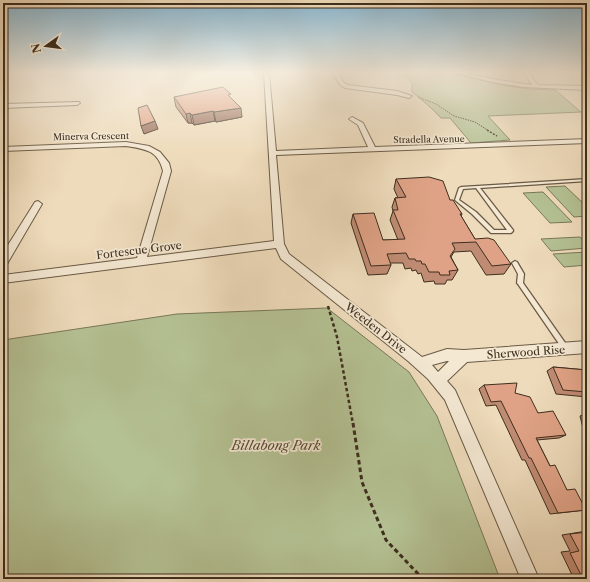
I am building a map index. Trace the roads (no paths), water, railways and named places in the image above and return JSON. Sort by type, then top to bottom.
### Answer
[{"type":"street","points":[[268,100],[279,244]]},
{"type":"street","points":[[3,106],[77,103]]},
{"type":"street","points":[[352,119],[361,124],[372,149]]},
{"type":"street","name":"Stradella Avenue","points":[[272,153],[422,147],[468,147],[587,141]]},
{"type":"street","name":"Minerva Crescent","points":[[3,149],[126,144],[147,147],[161,156],[166,163],[167,171],[141,262]]},
{"type":"street","points":[[3,261],[38,204]]},
{"type":"street","name":"Fortescue Grove","points":[[3,279],[279,244]]},
{"type":"street","name":"Weeden Drive","points":[[279,244],[285,256],[420,363],[439,381],[450,395],[530,579]]},
{"type":"street","name":"Sherwood Rise","points":[[420,363],[447,355],[464,356],[587,347]]},
{"type":"street","points":[[439,381],[450,368],[464,356]]},
{"type":"lane","points":[[477,187],[511,231],[493,232],[474,213],[457,200],[461,188],[587,180]]},
{"type":"lane","points":[[515,263],[521,274],[520,282],[566,349]]},
{"type":"park label","name":"Billabong Park","points":[[276,445]]}]
